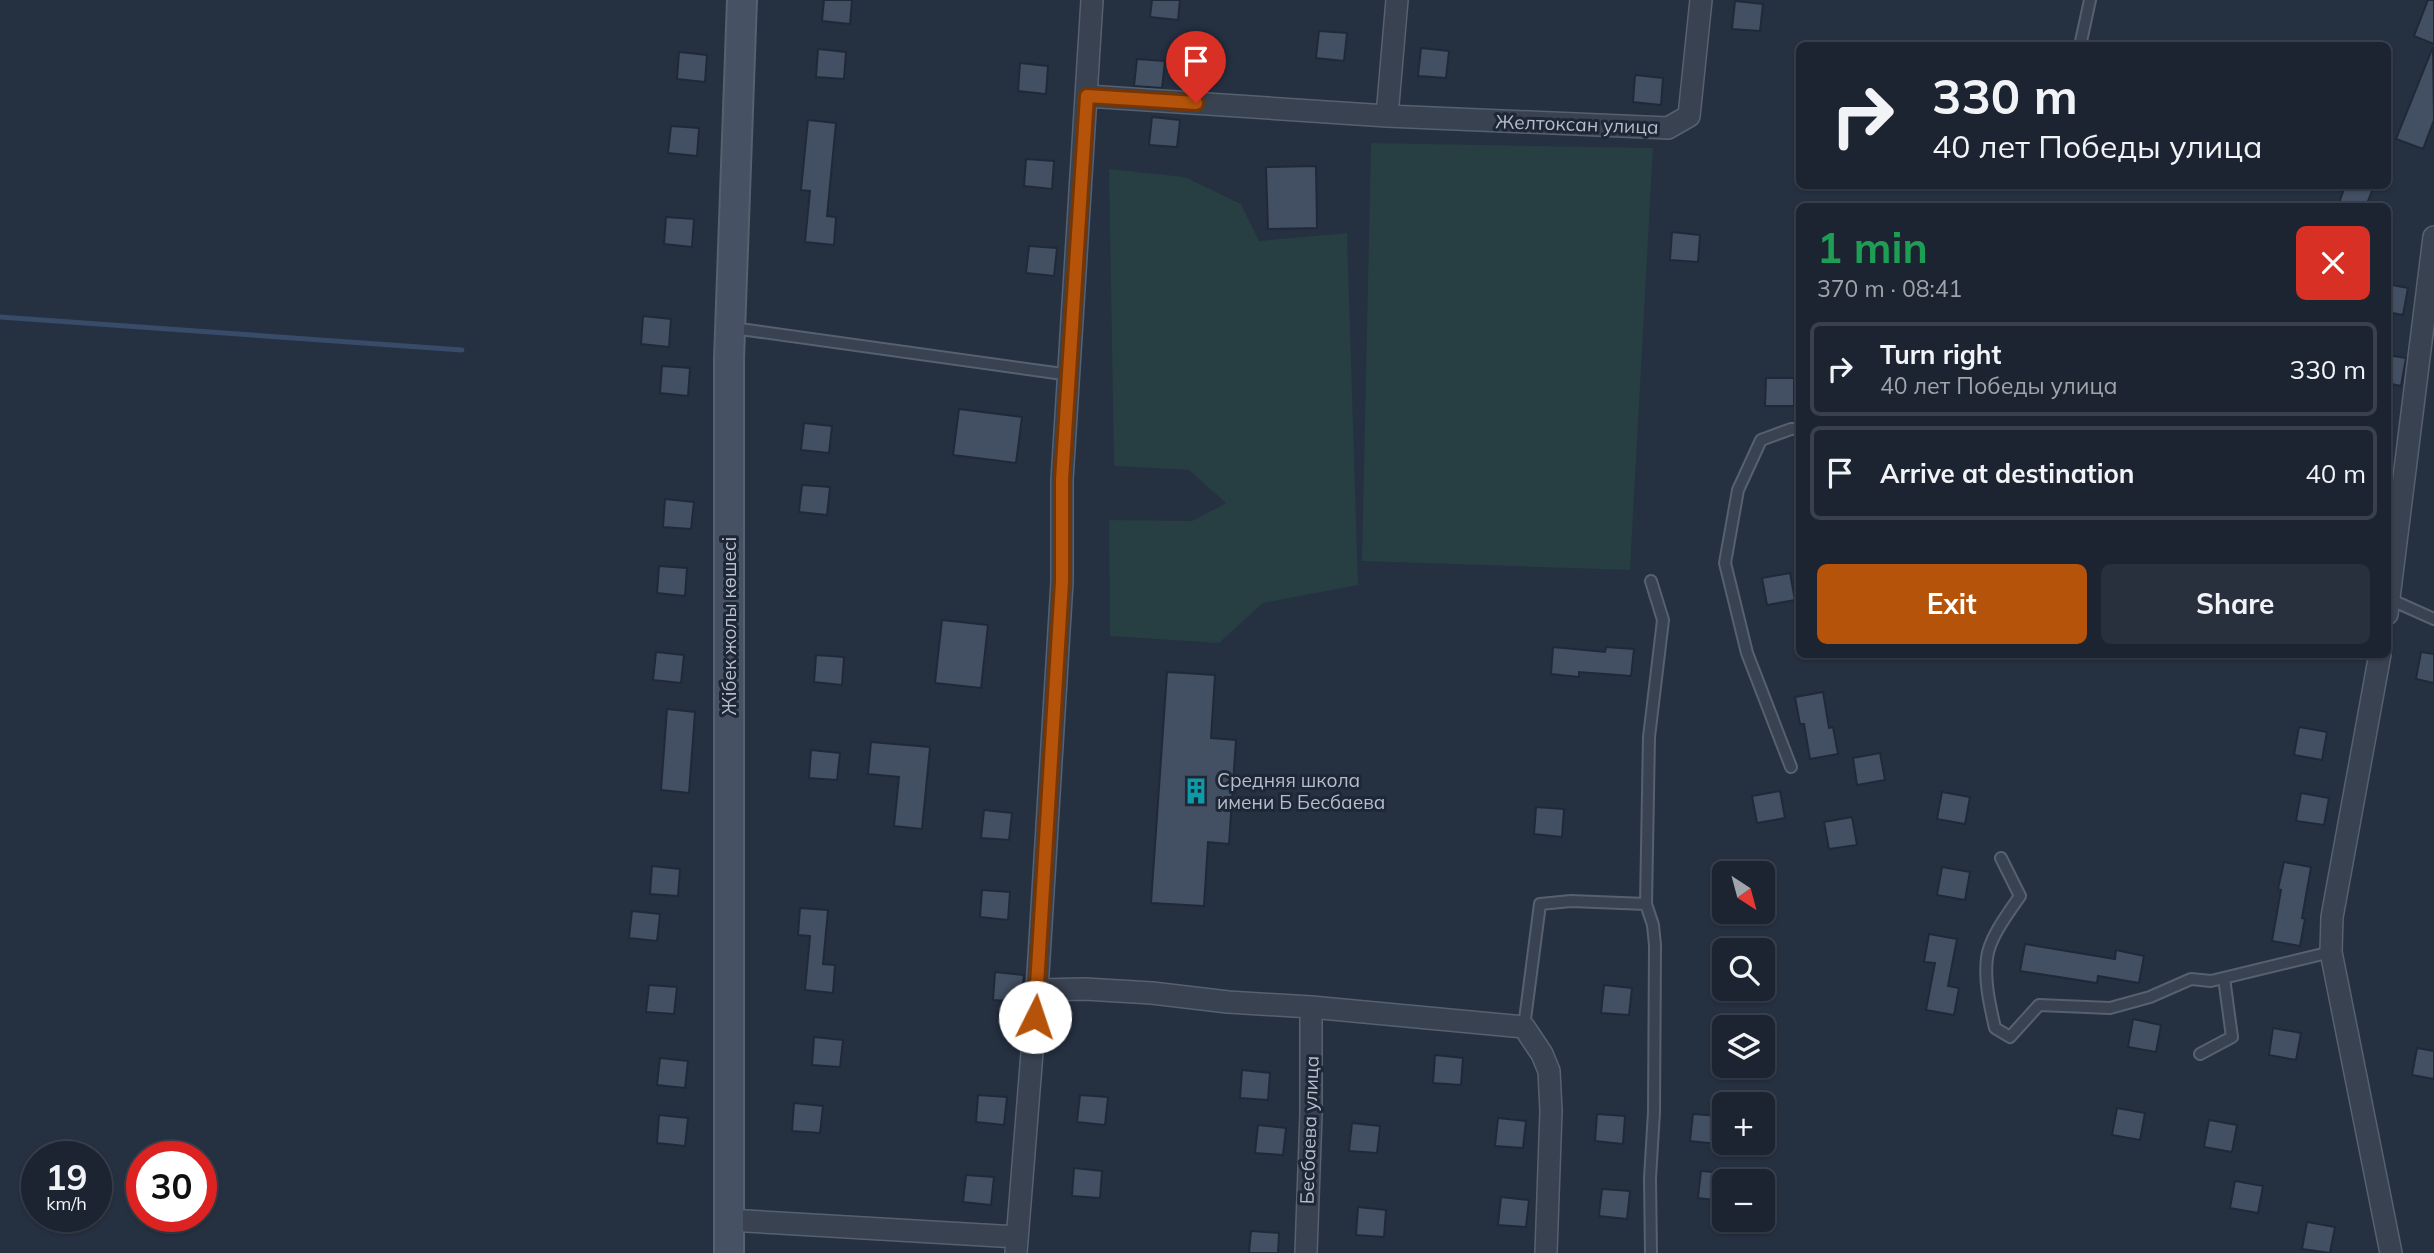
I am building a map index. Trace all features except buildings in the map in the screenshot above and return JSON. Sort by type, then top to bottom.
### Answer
[{"type":"street","name":"Жібек жолы көшесі","points":[[729,1253],[730,328],[742,0]]},
{"type":"street","points":[[729,1220],[1016,1245],[1037,990],[1062,582],[1062,480],[1092,0]]},
{"type":"street","points":[[1087,96],[1387,116],[1396,0]]},
{"type":"street","name":"Желтоксан улица","points":[[1387,116],[1668,128],[1689,116],[1701,0]]},
{"type":"street","points":[[2391,580],[2434,237]]},
{"type":"street","points":[[2379,658],[2332,917],[2331,952],[2391,1253]]},
{"type":"street","points":[[1037,990],[1139,992],[1524,1027],[1549,1071],[1551,1111],[1546,1253]]},
{"type":"street","name":"Бесбаева улица","points":[[1306,1253],[1311,1114],[1311,1007]]},
{"type":"lane","points":[[2081,42],[2090,0]]},
{"type":"lane","points":[[730,328],[1070,375]]},
{"type":"lane","points":[[1791,767],[1747,653],[1725,563],[1738,491],[1761,440],[1796,429]]},
{"type":"lane","points":[[1651,581],[1662,620],[1649,737],[1646,904],[1653,925],[1655,945],[1651,1253]]},
{"type":"lane","points":[[2391,605],[2434,619]]},
{"type":"lane","points":[[2001,858],[2020,896],[2003,920],[1987,956],[1988,995],[1995,1028],[2010,1037],[2039,1005],[2110,1008],[2150,997],[2191,979],[2211,981],[2331,952]]},
{"type":"lane","points":[[1524,1027],[1540,904],[1571,901],[1646,904]]},
{"type":"lane","points":[[2200,1054],[2232,1037],[2224,978]]},
{"type":"green space","points":[[1371,143],[1653,148],[1630,570],[1362,561]]},
{"type":"green space","points":[[1109,169],[1185,177],[1241,204],[1259,241],[1347,233],[1358,585],[1263,603],[1219,643],[1110,636],[1109,520],[1192,521],[1226,503],[1189,470],[1114,466]]},
{"type":"waterway","points":[[0,317],[462,350]]},
{"type":"place","name":"Средняя школа имени Б Бесбаева","points":[[1196,791]]},
{"type":"route","points":[[1035,1017],[1062,582],[1062,480],[1087,96],[1196,103]]}]
